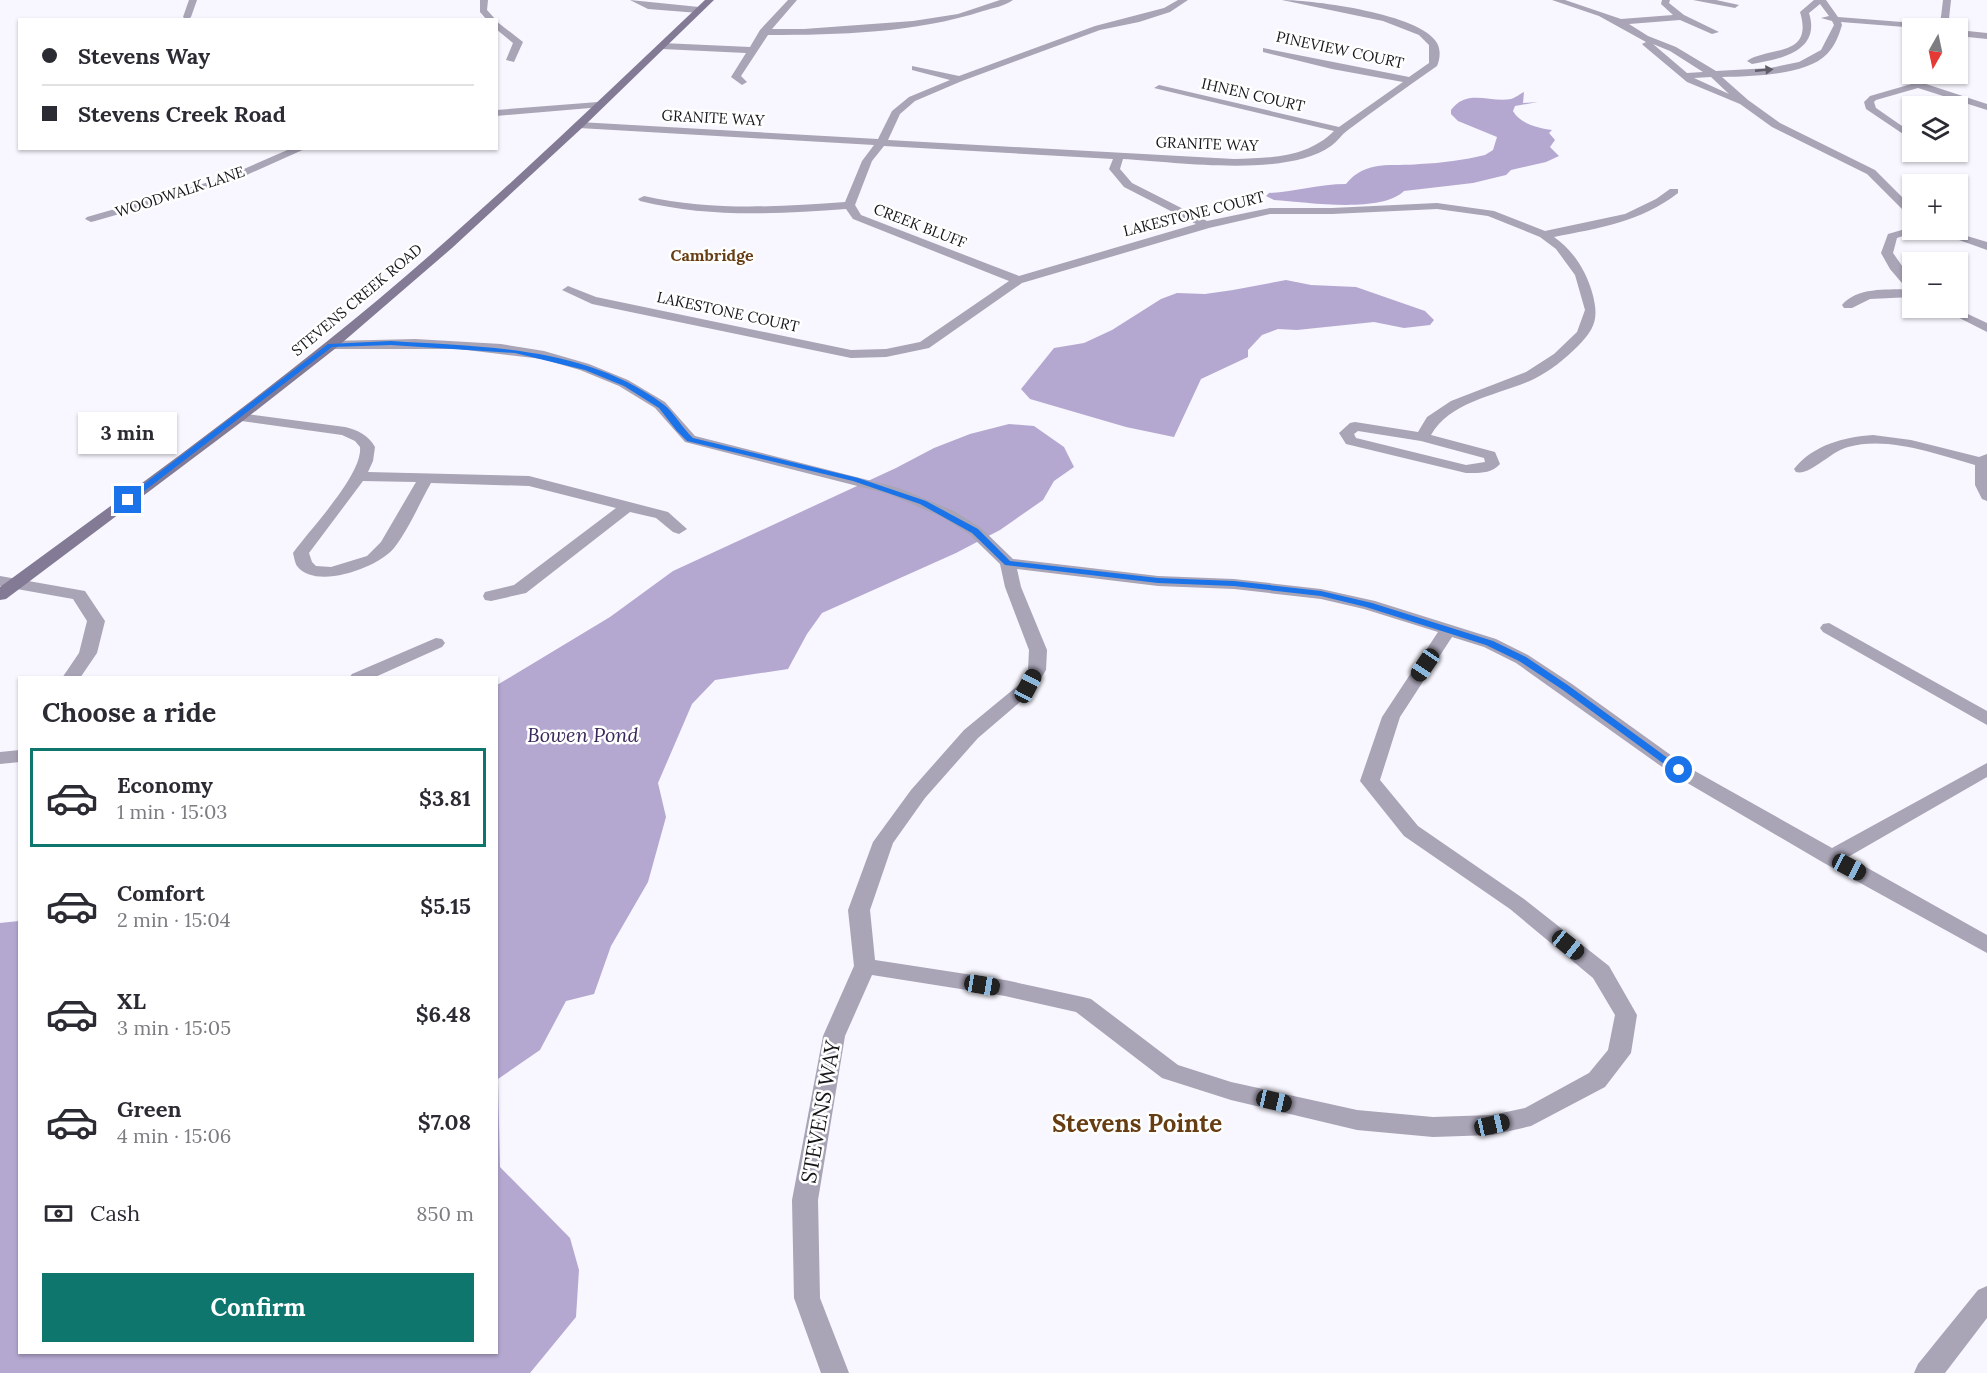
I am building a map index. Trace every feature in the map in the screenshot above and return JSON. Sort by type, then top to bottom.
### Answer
[{"type":"street","points":[[187,17],[193,0]]},
{"type":"street","points":[[484,0],[483,10],[490,18]]},
{"type":"street","points":[[634,0],[648,6],[699,10]]},
{"type":"street","name":"STEVENS CREEK ROAD","points":[[0,595],[8,582],[240,417],[331,345],[448,245],[579,125],[710,0]]},
{"type":"street","points":[[742,81],[736,77],[751,50],[763,32],[793,0]]},
{"type":"street","points":[[763,32],[804,32],[921,22],[959,16],[1009,0]]},
{"type":"street","points":[[881,143],[896,112],[912,99],[959,79],[1098,28],[1136,20],[1167,10],[1184,0]]},
{"type":"street","name":"GRANITE WAY","points":[[579,125],[1234,162],[1269,160],[1300,156],[1327,144],[1341,130],[1408,80],[1434,64],[1435,51],[1428,37],[1373,15],[1286,0]]},
{"type":"street","points":[[1556,0],[1620,22],[1645,38],[1672,49],[1701,66],[1744,102],[1776,124],[1871,172],[1902,203]]},
{"type":"street","points":[[1666,0],[1665,3],[1681,17],[1715,32]]},
{"type":"street","points":[[1697,0],[1735,5]]},
{"type":"street","points":[[1674,68],[1745,63],[1784,54],[1802,43],[1807,20],[1804,12],[1820,0],[1837,22],[1902,31]]},
{"type":"street","points":[[1944,18],[1947,0]]},
{"type":"street","points":[[1620,22],[1681,17]]},
{"type":"street","points":[[1807,20],[1902,26]]},
{"type":"street","points":[[1685,76],[1776,69],[1815,59],[1832,43],[1837,22]]},
{"type":"street","points":[[498,26],[518,42],[511,60]]},
{"type":"street","points":[[1968,34],[1987,36]]},
{"type":"street","points":[[1645,38],[1648,47],[1685,76],[1714,92],[1744,102]]},
{"type":"street","points":[[662,46],[751,50]]},
{"type":"street","name":"PINEVIEW COURT","points":[[1266,50],[1332,66],[1408,80]]},
{"type":"street","points":[[915,68],[959,79]]},
{"type":"street","points":[[1902,130],[1871,110],[1869,102],[1873,98],[1918,85],[1987,107]]},
{"type":"street","name":"IHNEN COURT","points":[[1159,88],[1341,130]]},
{"type":"street","points":[[498,113],[598,105]]},
{"type":"street","name":"CREEK BLUFF","points":[[881,143],[867,161],[849,205],[857,217],[909,240],[1018,280]]},
{"type":"street","name":"WOODWALK LANE","points":[[91,219],[227,180],[297,150]]},
{"type":"street","points":[[1119,156],[1114,169],[1128,185],[1206,225]]},
{"type":"street","points":[[1544,235],[1631,218],[1658,205],[1674,191]]},
{"type":"street","points":[[644,199],[671,207],[714,211],[773,211],[849,205]]},
{"type":"street","name":"LAKESTONE COURT","points":[[568,290],[592,300],[851,354],[886,353],[924,345],[1018,280],[1206,225],[1270,211],[1437,206],[1490,213],[1544,235],[1560,246],[1581,275],[1591,310],[1583,333],[1559,357],[1531,375],[1456,404],[1432,420],[1422,437]]},
{"type":"street","points":[[1902,233],[1892,236],[1887,253],[1894,267],[1902,276]]},
{"type":"street","points":[[1968,240],[1987,246]]},
{"type":"street","points":[[1848,305],[1855,298],[1902,293]]},
{"type":"street","points":[[1966,318],[1987,328]]},
{"type":"street","points":[[331,345],[391,343],[460,346],[515,351],[588,368],[626,384],[662,406],[678,429],[690,439],[856,480],[923,502],[975,531],[1001,556],[1038,650],[1037,670],[1028,686],[971,734],[918,794],[883,842],[858,910],[865,966],[1005,988],[1083,1005],[1170,1072],[1231,1091],[1358,1120],[1432,1127],[1492,1125],[1531,1116],[1597,1080],[1619,1053],[1626,1015],[1601,972],[1517,904],[1411,831],[1370,780],[1391,717],[1448,630]]},
{"type":"street","points":[[240,417],[345,431],[361,437],[367,444],[369,452],[358,476],[301,553],[304,564],[312,570],[341,571],[373,560],[387,545],[426,478]]},
{"type":"street","points":[[1355,426],[1422,437],[1490,455],[1493,464],[1481,469],[1466,469],[1351,441],[1346,433],[1355,426]]},
{"type":"street","points":[[1801,469],[1840,444],[1858,441],[1887,441],[1985,460],[1983,485],[1987,496]]},
{"type":"street","points":[[358,476],[530,481],[662,515],[678,530]]},
{"type":"street","points":[[491,596],[520,589],[628,506]]},
{"type":"street","points":[[1001,556],[1158,581],[1234,584],[1321,594],[1369,605],[1490,643],[1522,659],[1679,770],[1987,945]]},
{"type":"street","points":[[8,582],[79,595],[96,621],[88,653],[72,676]]},
{"type":"street","points":[[1829,628],[1987,719]]},
{"type":"street","points":[[362,676],[436,643]]},
{"type":"street","points":[[0,758],[18,756]]},
{"type":"street","points":[[1831,858],[1987,769]]},
{"type":"street","name":"STEVENS WAY","points":[[836,1373],[807,1298],[806,1200],[834,1036],[865,966]]},
{"type":"street","points":[[1928,1373],[1987,1298]]},
{"type":"water","points":[[1524,92],[1523,103],[1538,102],[1515,106],[1513,111],[1525,122],[1552,130],[1549,133],[1555,140],[1550,147],[1559,156],[1546,162],[1511,170],[1506,175],[1473,183],[1404,191],[1393,198],[1378,202],[1323,204],[1274,200],[1266,196],[1269,193],[1346,184],[1354,176],[1371,167],[1436,163],[1485,155],[1493,150],[1497,137],[1458,121],[1451,114],[1451,110],[1457,103],[1471,98],[1503,100],[1511,99]]},
{"type":"water","points":[[1286,280],[1311,285],[1356,287],[1425,311],[1434,320],[1430,325],[1404,328],[1374,322],[1297,330],[1278,329],[1262,335],[1248,350],[1248,357],[1201,379],[1174,437],[1126,427],[1030,399],[1021,389],[1054,348],[1084,343],[1112,330],[1161,299],[1177,293],[1205,294]]},
{"type":"water","name":"Bowen Pond","points":[[1009,424],[1034,426],[1064,447],[1074,467],[1054,481],[1043,500],[1000,530],[956,553],[822,613],[807,634],[788,669],[715,680],[692,704],[658,783],[666,817],[648,882],[611,946],[594,994],[566,1001],[540,1050],[498,1079],[498,684],[610,617],[673,571],[896,468],[934,448],[970,434]]},
{"type":"water","name":"Bowen Pond","points":[[18,921],[18,1354],[498,1354],[498,1079],[500,1167],[570,1238],[579,1270],[576,1317],[530,1373],[0,1373],[0,923]]},
{"type":"district","name":"Cambridge","points":[[712,255]]},
{"type":"district","name":"Stevens Pointe","points":[[1137,1124]]},
{"type":"route","points":[[128,500],[240,417],[331,345],[391,343],[515,351],[588,368],[626,384],[662,406],[678,429],[690,439],[856,480],[923,502],[975,531],[1008,563],[1049,566],[1158,581],[1234,584],[1321,594],[1369,605],[1490,643],[1522,659],[1566,688],[1679,770]]}]
